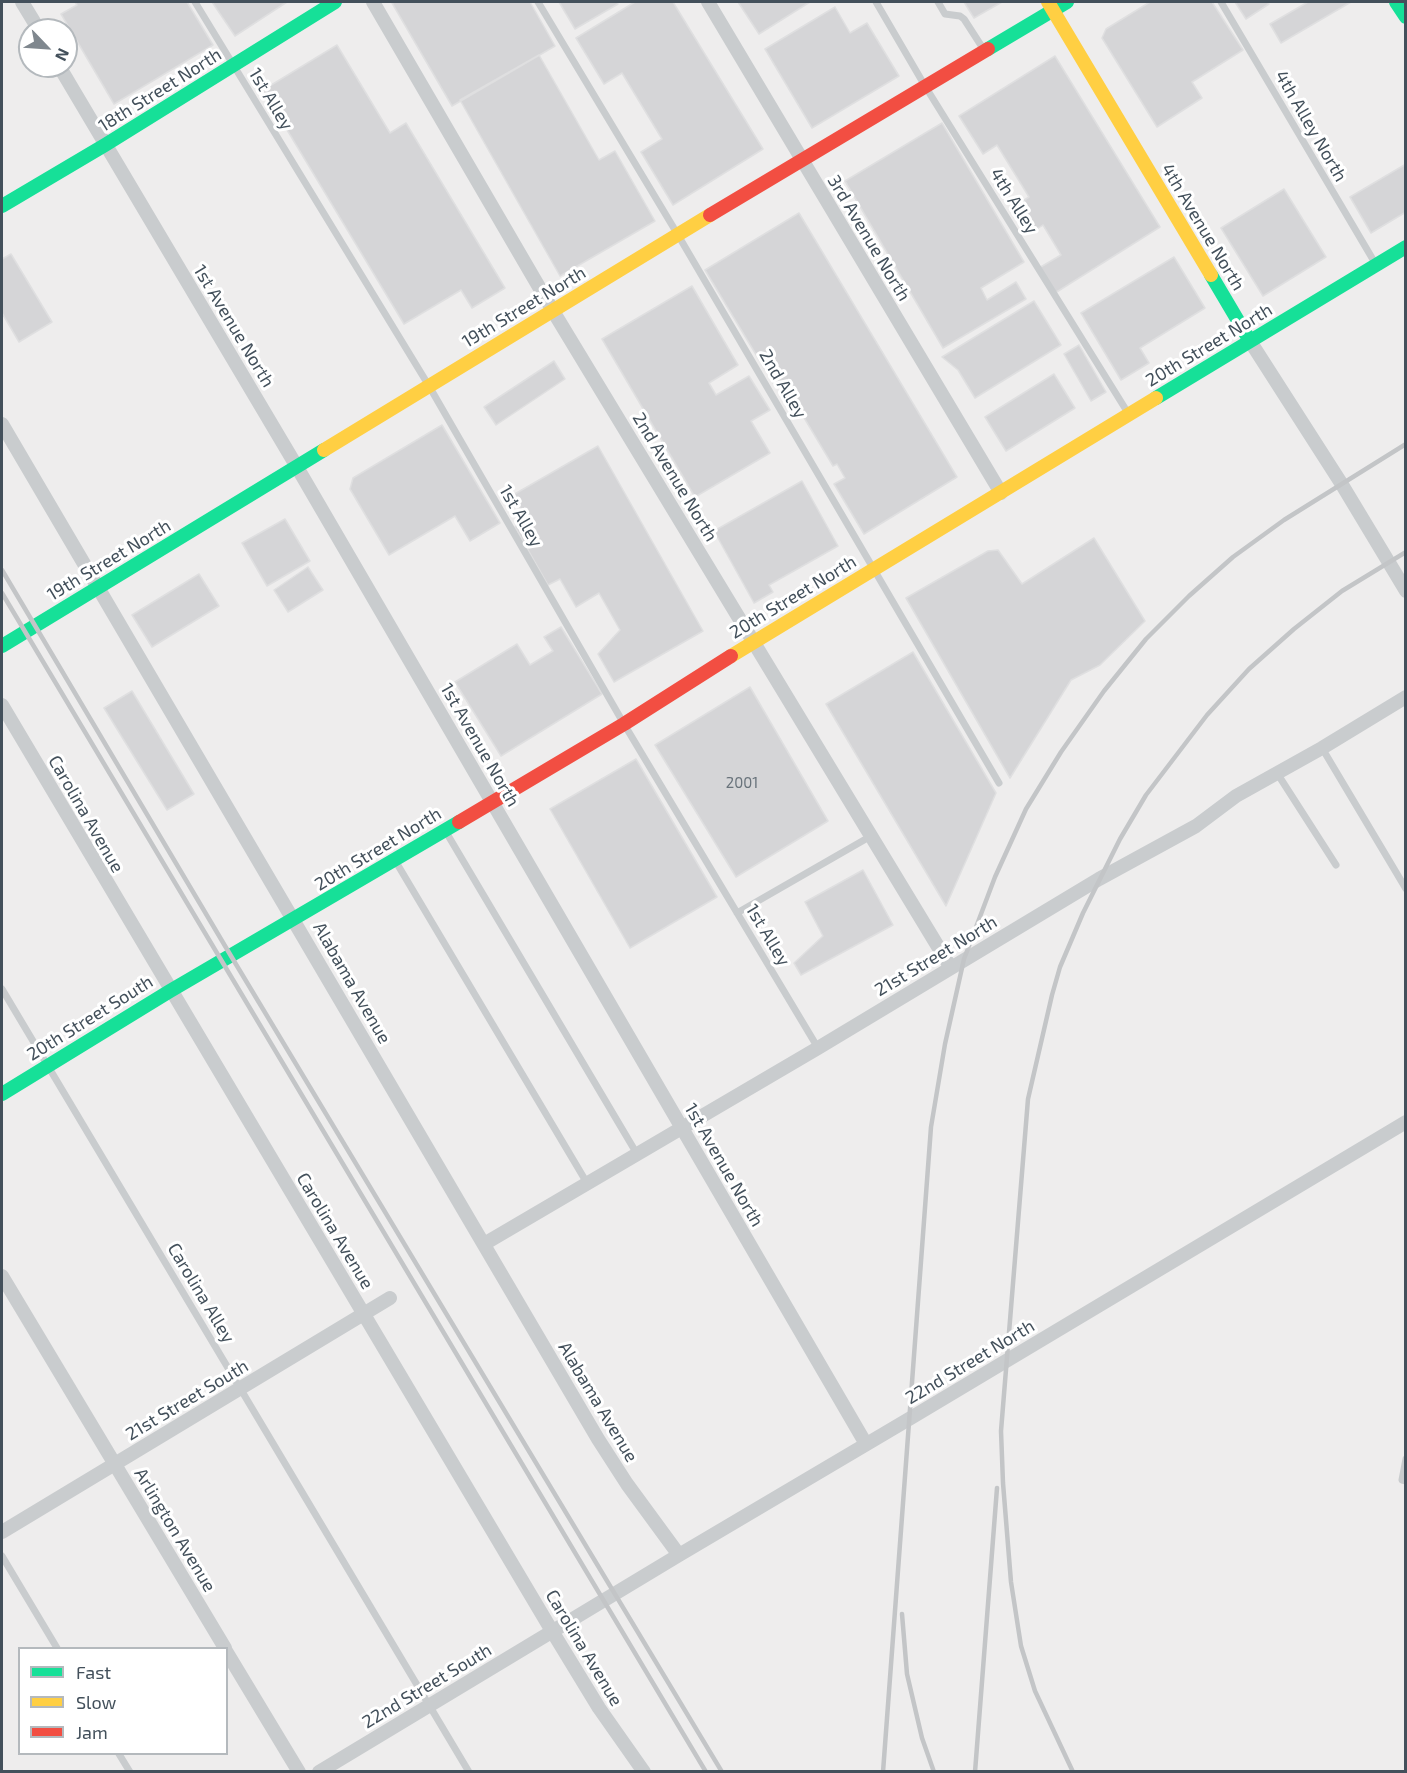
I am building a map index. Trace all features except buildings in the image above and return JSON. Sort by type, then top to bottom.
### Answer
[{"type":"street","points":[[22,2],[32,18]]},
{"type":"street","name":"18th Street North","points":[[2,206],[105,146],[335,2]]},
{"type":"street","name":"2nd Avenue North","points":[[373,2],[553,311],[951,968]]},
{"type":"street","name":"3rd Avenue North","points":[[708,2],[1000,493]]},
{"type":"street","name":"19th Street North","points":[[2,646],[984,51],[1050,6],[1067,2]]},
{"type":"street","points":[[1396,2],[1406,17]]},
{"type":"street","name":"4th Avenue North","points":[[1050,6],[1250,340],[1341,483],[1406,591]]},
{"type":"street","name":"1st Avenue North","points":[[66,78],[297,467],[866,1444]]},
{"type":"street","name":"20th Street North","points":[[198,975],[624,724],[754,641],[1406,247]]},
{"type":"street","name":"Alabama Avenue","points":[[2,424],[598,1439],[627,1484],[679,1555]]},
{"type":"street","name":"21st Street North","points":[[484,1244],[818,1048],[1099,879],[1196,826],[1236,796],[1406,697]]},
{"type":"street","name":"Carolina Avenue","points":[[2,705],[552,1631],[599,1708],[644,1772]]},
{"type":"street","name":"20th Street South","points":[[2,1094],[198,975]]},
{"type":"street","name":"22nd Street North","points":[[552,1631],[1406,1122]]},
{"type":"street","name":"Arlington Avenue","points":[[2,1276],[224,1647]]},
{"type":"street","name":"21st Street South","points":[[2,1532],[115,1466],[390,1298]]},
{"type":"street","name":"22nd Street South","points":[[319,1772],[552,1631]]},
{"type":"street","name":"Arlington Avenue","points":[[228,1653],[299,1772]]},
{"type":"lane","name":"1st Alley","points":[[195,2],[429,386],[624,724],[818,1048]]},
{"type":"lane","name":"2nd Alley","points":[[538,2],[678,235],[999,783]]},
{"type":"lane","name":"4th Alley","points":[[876,2],[925,86],[1129,415]]},
{"type":"lane","points":[[938,2],[945,14],[960,16],[964,19],[984,51]]},
{"type":"lane","name":"4th Alley North","points":[[1221,2],[1376,265]]},
{"type":"lane","points":[[1322,748],[1406,889]]},
{"type":"lane","points":[[1277,773],[1336,865]]},
{"type":"lane","points":[[444,830],[637,1154]]},
{"type":"lane","points":[[737,913],[871,836]]},
{"type":"lane","points":[[394,860],[587,1183]]},
{"type":"lane","name":"Carolina Alley","points":[[2,989],[469,1772]]},
{"type":"lane","points":[[1406,1459],[1402,1480],[1406,1481]]},
{"type":"lane","points":[[2,1556],[56,1647]]},
{"type":"lane","points":[[121,1755],[130,1772]]},
{"type":"railway","points":[[883,1772],[931,1127],[945,1044],[964,959],[995,877],[1026,809],[1061,752],[1104,691],[1146,639],[1233,557],[1284,520],[1406,444]]},
{"type":"railway","points":[[1073,1772],[1035,1691],[1021,1646],[1011,1582],[1001,1431],[1028,1099],[1052,995],[1060,967],[1083,913],[1120,839],[1146,795],[1207,715],[1249,669],[1294,629],[1342,591],[1406,552]]},
{"type":"railway","points":[[2,570],[231,956],[722,1772]]},
{"type":"railway","points":[[2,593],[706,1772]]},
{"type":"railway","points":[[975,1772],[997,1488]]},
{"type":"railway","points":[[902,1614],[907,1674],[922,1738],[934,1772]]},
{"type":"traffic: fast","points":[[2,206],[335,2]]},
{"type":"traffic: fast","points":[[988,49],[1067,2]]},
{"type":"traffic: fast","points":[[1396,2],[1406,17]]},
{"type":"traffic: fast","points":[[1156,398],[1406,247]]},
{"type":"traffic: fast","points":[[1211,275],[1250,341]]},
{"type":"traffic: fast","points":[[2,646],[324,450]]},
{"type":"traffic: fast","points":[[2,1094],[170,991],[459,822]]},
{"type":"traffic: slow","points":[[1048,2],[1211,275]]},
{"type":"traffic: slow","points":[[324,450],[710,215]]},
{"type":"traffic: slow","points":[[731,656],[1156,398]]},
{"type":"traffic: jam","points":[[710,215],[988,49]]},
{"type":"traffic: jam","points":[[459,822],[624,724],[731,656]]}]
